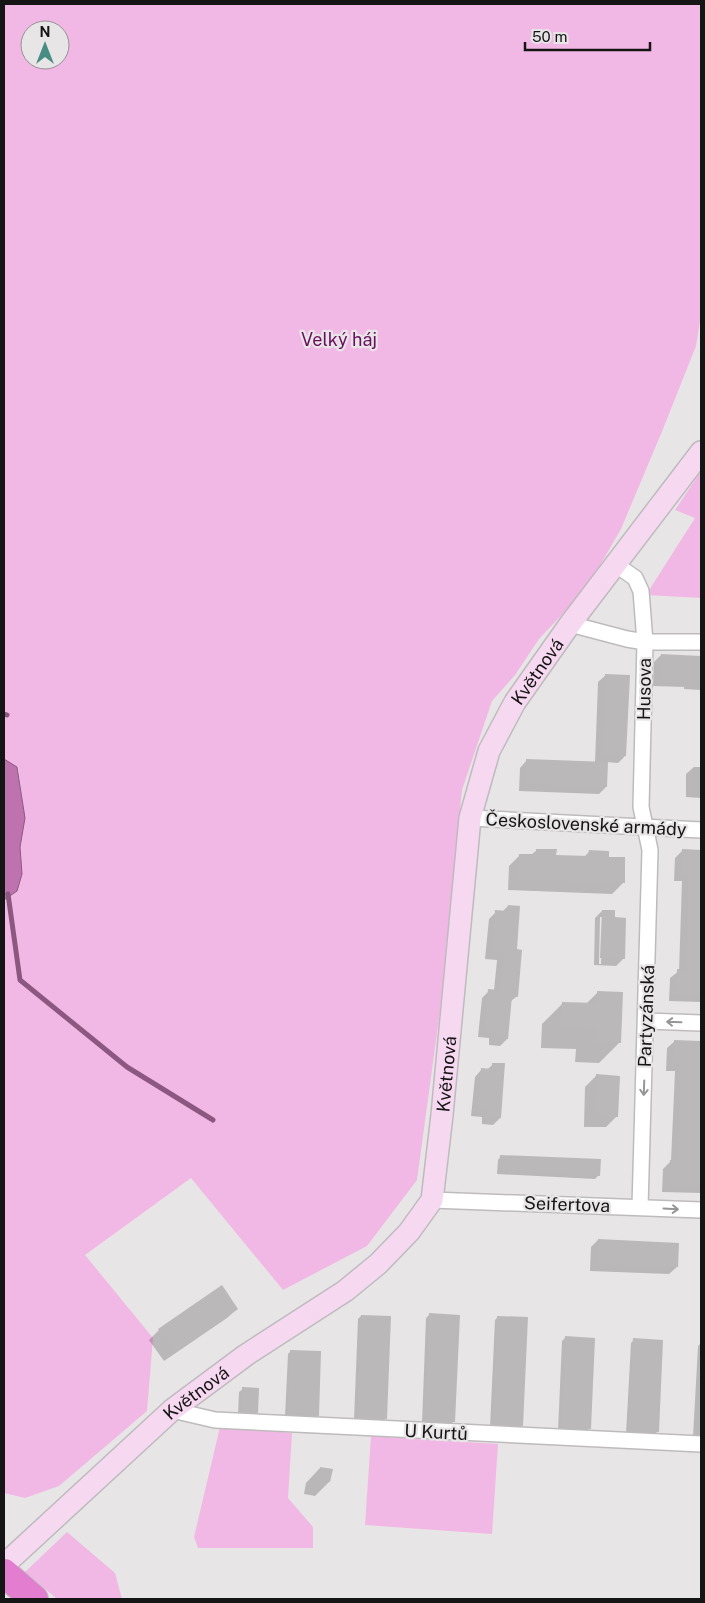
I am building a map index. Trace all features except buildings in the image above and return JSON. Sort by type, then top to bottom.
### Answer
[{"type":"highway","points":[[4,1573],[34,1599]]},
{"type":"street","name":"Květnová","points":[[4,1565],[172,1410],[246,1355],[345,1291],[378,1264],[409,1232],[432,1200],[443,1106],[470,818],[489,750],[515,702],[570,624],[701,452]]},
{"type":"street","name":"Husova","points":[[615,564],[635,578],[641,591],[645,642],[641,807],[645,826]]},
{"type":"street","points":[[570,624],[645,642],[701,642]]},
{"type":"street","name":"Československé armády","points":[[470,818],[701,830]]},
{"type":"street","name":"Partyzánská","points":[[640,1207],[650,850],[645,826]]},
{"type":"street","points":[[646,1021],[701,1023]]},
{"type":"street","name":"Seifertova","points":[[432,1200],[701,1210]]},
{"type":"street","name":"U Kurtů","points":[[172,1410],[215,1420],[701,1444]]},
{"type":"green space","name":"Velký háj","points":[[4,4],[701,4],[701,315],[696,346],[621,529],[587,588],[539,639],[515,675],[492,701],[462,790],[440,1011],[417,1180],[367,1246],[283,1290],[191,1178],[85,1255],[153,1338],[147,1411],[59,1486],[25,1498],[4,1493],[4,900],[7,899],[22,875],[20,847],[25,818],[18,767],[4,760]]},
{"type":"green space","points":[[701,471],[701,598],[646,595],[695,518],[675,510]]},
{"type":"green space","points":[[220,1427],[292,1433],[288,1498],[313,1527],[313,1548],[198,1548],[194,1537]]},
{"type":"green space","points":[[371,1436],[498,1444],[492,1534],[365,1525]]},
{"type":"green space","points":[[67,1532],[115,1573],[122,1599],[57,1599],[25,1572]]},
{"type":"shaded area","points":[[4,759],[17,767],[25,818],[20,847],[22,874],[17,891],[4,900]]},
{"type":"waterway","points":[[8,894],[20,980],[127,1067],[213,1120]]}]
